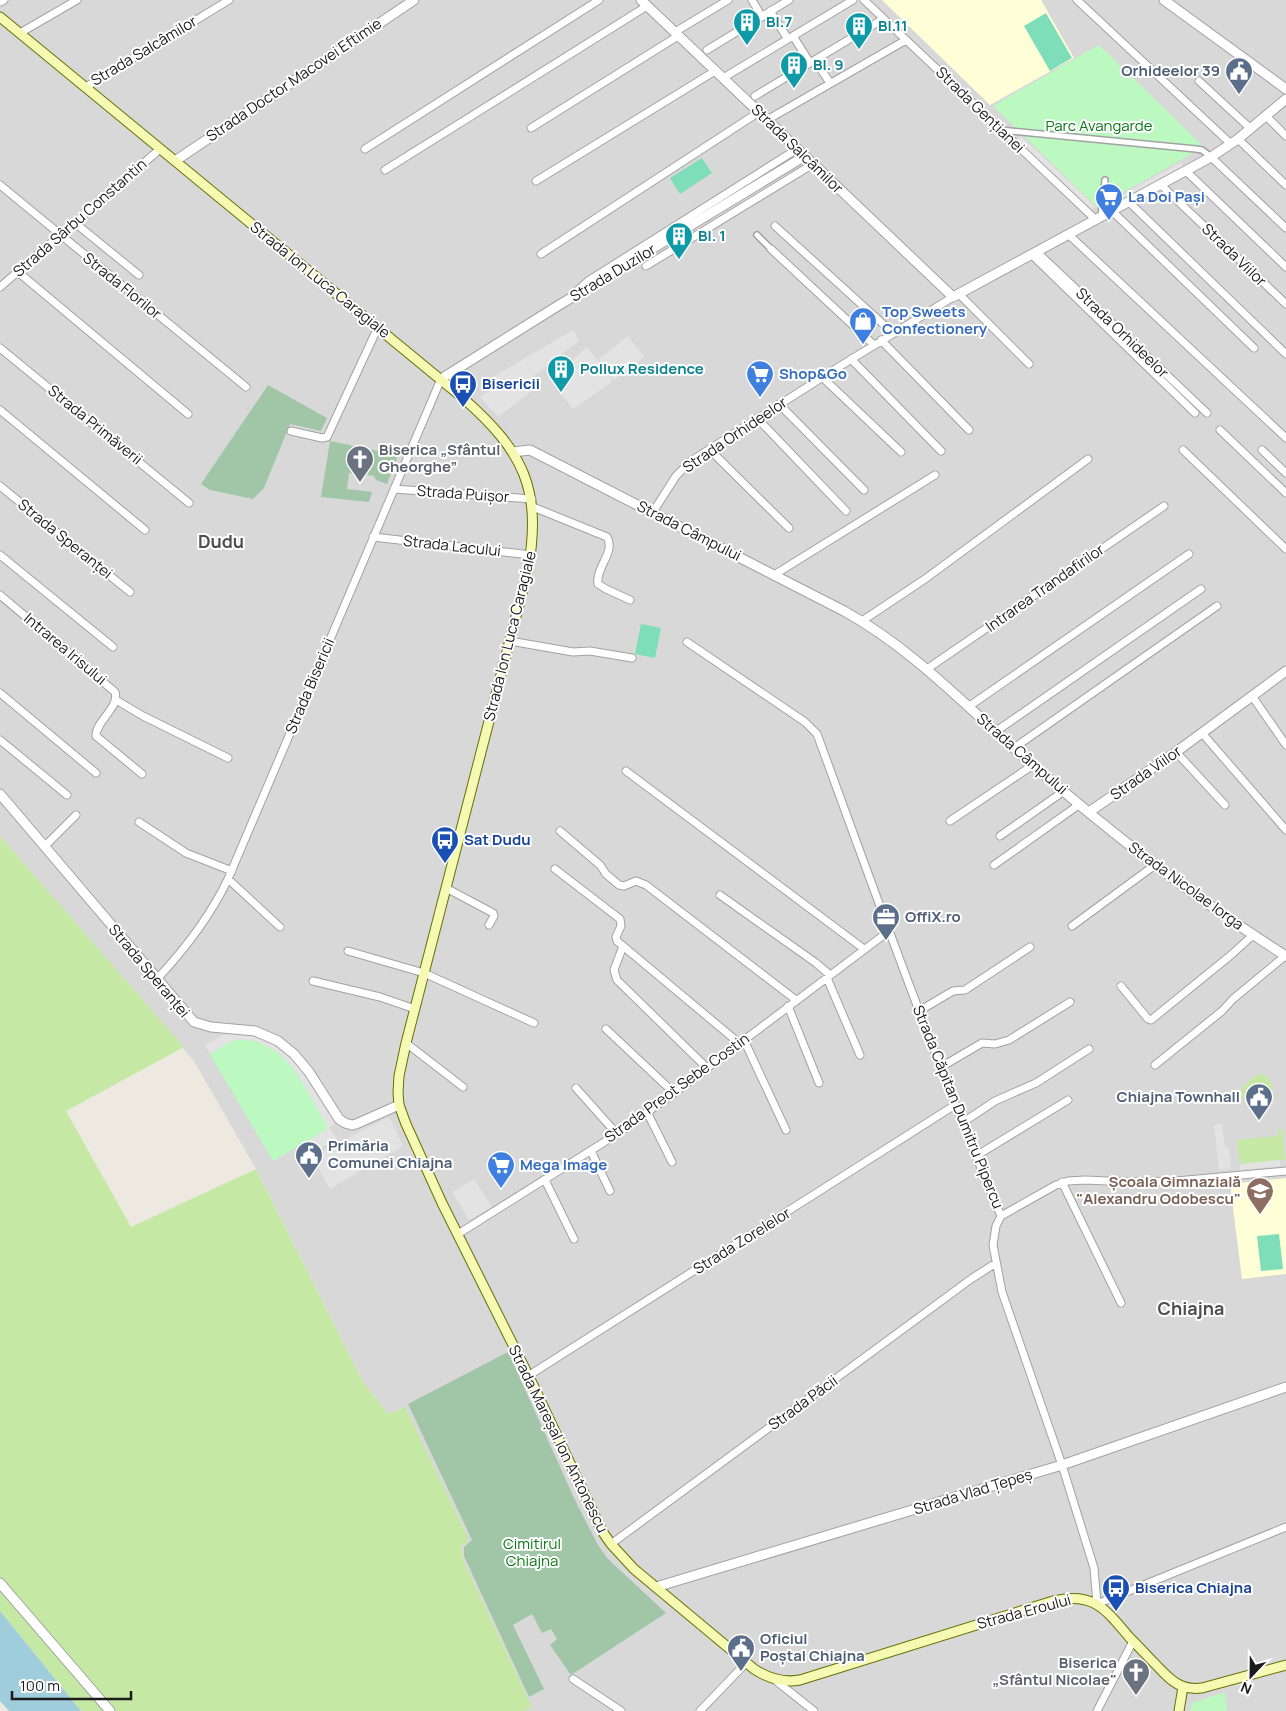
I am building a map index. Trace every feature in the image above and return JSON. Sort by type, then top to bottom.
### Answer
[{"type":"main road","name":"Strada Ion Luca Caragiale","points":[[0,17],[378,328],[444,378],[483,416],[513,452],[524,472],[532,503],[534,526],[530,555],[510,641],[399,1076],[399,1105],[410,1134],[458,1234]]},
{"type":"main road","name":"Strada Mareșal Ion Antonescu","points":[[458,1234],[602,1530],[611,1544],[634,1568],[746,1663],[761,1674],[775,1680],[791,1682]]},
{"type":"main road","name":"Strada Eroului","points":[[791,1682],[1054,1601],[1076,1597],[1097,1604],[1112,1617],[1172,1681],[1182,1687]]},
{"type":"main road","points":[[1179,1711],[1182,1687],[1191,1689],[1202,1688],[1286,1665]]},
{"type":"street","points":[[0,2],[4,0]]},
{"type":"street","points":[[20,34],[77,0]]},
{"type":"street","name":"Strada Salcâmilor","points":[[86,87],[229,0]]},
{"type":"street","name":"Strada Doctor Macovei Eftimie","points":[[175,161],[414,0]]},
{"type":"street","points":[[365,150],[599,0]]},
{"type":"street","points":[[531,128],[728,0]]},
{"type":"street","points":[[752,0],[762,16]]},
{"type":"street","points":[[707,50],[789,0]]},
{"type":"street","points":[[723,78],[853,0]]},
{"type":"street","name":"Strada Gențianei","points":[[864,0],[1001,130],[1099,218]]},
{"type":"street","points":[[1077,0],[1234,141],[1286,185]]},
{"type":"street","points":[[1164,0],[1286,89]]},
{"type":"street","points":[[384,170],[644,3]]},
{"type":"street","name":"Strada Salcâmilor","points":[[644,3],[797,149],[956,296]]},
{"type":"street","points":[[770,12],[830,84]]},
{"type":"street","points":[[756,96],[883,19]]},
{"type":"street","points":[[767,120],[906,40]]},
{"type":"street","points":[[536,181],[715,71]]},
{"type":"street","points":[[1199,81],[1251,129]]},
{"type":"street","name":"Strada Orhideelor","points":[[653,512],[680,472],[691,461],[756,418],[956,296],[1211,157],[1251,129],[1286,99]]},
{"type":"street","points":[[541,254],[759,112]]},
{"type":"street","points":[[1266,116],[1286,136]]},
{"type":"street","points":[[1001,130],[1202,150],[1286,228]]},
{"type":"street","name":"Strada Sârbu Constantin","points":[[0,287],[160,149]]},
{"type":"street","points":[[570,299],[588,281],[797,149]]},
{"type":"street","name":"Strada Duzilor","points":[[444,378],[805,156]]},
{"type":"street","points":[[646,266],[813,164]]},
{"type":"street","points":[[1186,171],[1286,267]]},
{"type":"street","points":[[1099,218],[1105,180]]},
{"type":"street","name":"Strada Florilor","points":[[0,185],[246,387]]},
{"type":"street","name":"Strada Viilor","points":[[1161,185],[1286,304]]},
{"type":"street","points":[[1129,202],[1286,354]]},
{"type":"street","points":[[1112,211],[1254,348]]},
{"type":"street","points":[[75,223],[139,275]]},
{"type":"street","points":[[775,226],[893,333]]},
{"type":"street","points":[[757,235],[874,345]]},
{"type":"street","points":[[1069,235],[1286,438]]},
{"type":"street","points":[[1035,254],[1195,413]]},
{"type":"street","name":"Strada Orhideelor","points":[[1035,254],[1207,413]]},
{"type":"street","points":[[18,272],[188,414]]},
{"type":"street","points":[[1280,299],[1286,292]]},
{"type":"street","points":[[956,296],[1029,364]]},
{"type":"street","points":[[291,431],[322,438],[327,437],[378,328]]},
{"type":"street","points":[[881,340],[969,430]]},
{"type":"street","name":"Strada Primăverii","points":[[0,348],[189,503]]},
{"type":"street","points":[[851,359],[941,451]]},
{"type":"street","points":[[822,377],[901,452]]},
{"type":"street","name":"Strada Bisericii","points":[[156,979],[198,931],[214,906],[232,871],[394,489],[444,378]]},
{"type":"street","points":[[779,404],[864,490]]},
{"type":"street","points":[[0,410],[145,530]]},
{"type":"street","points":[[756,418],[846,511]]},
{"type":"street","points":[[1220,430],[1286,493]]},
{"type":"street","points":[[709,449],[789,528]]},
{"type":"street","name":"Strada Câmpului","points":[[513,452],[530,450],[862,621],[904,650],[927,669],[995,732],[1089,812]]},
{"type":"street","points":[[1183,450],[1286,549]]},
{"type":"street","points":[[1262,450],[1286,473]]},
{"type":"street","points":[[862,621],[925,579],[1088,459]]},
{"type":"street","points":[[774,575],[935,475]]},
{"type":"street","name":"Strada Speranței","points":[[0,486],[130,592]]},
{"type":"street","name":"Strada Puișor","points":[[394,489],[532,503],[607,537],[609,546],[599,574],[598,584],[630,600]]},
{"type":"street","name":"Intrarea Trandafirilor","points":[[927,669],[1164,506]]},
{"type":"street","name":"Strada Lacului","points":[[374,537],[530,555]]},
{"type":"street","points":[[968,707],[1189,554]]},
{"type":"street","points":[[0,556],[113,647]]},
{"type":"street","points":[[995,732],[1201,588]]},
{"type":"street","name":"Intrarea Irisului","points":[[0,595],[113,689],[116,700],[97,729],[96,736],[142,774]]},
{"type":"street","points":[[1014,748],[1217,606]]},
{"type":"street","points":[[510,641],[573,652],[590,651],[632,658]]},
{"type":"street","name":"Strada Căpitan Dumitru Pipercu","points":[[687,642],[805,722],[817,734],[955,1105],[1002,1216],[994,1230],[994,1245],[996,1263],[1006,1306],[1062,1465],[1094,1568],[1097,1604]]},
{"type":"street","name":"Strada Viilor","points":[[1089,812],[1176,752],[1286,671]]},
{"type":"street","points":[[0,693],[96,773]]},
{"type":"street","points":[[1252,696],[1286,745]]},
{"type":"street","points":[[116,700],[143,716],[228,758]]},
{"type":"street","points":[[1202,733],[1286,830]]},
{"type":"street","points":[[0,740],[67,795]]},
{"type":"street","points":[[1176,752],[1225,805]]},
{"type":"street","points":[[950,821],[1033,765]]},
{"type":"street","points":[[626,771],[864,949]]},
{"type":"street","points":[[1000,836],[1064,791]]},
{"type":"street","name":"Strada Speranței","points":[[0,794],[194,1022],[211,1028],[255,1031],[270,1037],[286,1047],[309,1072],[334,1114],[345,1123],[356,1124],[399,1105]]},
{"type":"street","points":[[994,866],[1080,804]]},
{"type":"street","name":"Strada Nicolae Iorga","points":[[1089,812],[1155,865],[1216,910],[1286,956]]},
{"type":"street","points":[[44,847],[76,815]]},
{"type":"street","points":[[139,822],[186,853],[232,871]]},
{"type":"street","points":[[560,831],[600,864],[606,874],[619,885],[624,886],[636,881],[646,885],[796,1000]]},
{"type":"street","points":[[1072,926],[1155,865]]},
{"type":"street","points":[[555,869],[620,919],[621,926],[616,939],[623,946],[741,1041],[786,1130]]},
{"type":"street","points":[[228,879],[280,927]]},
{"type":"street","points":[[446,888],[493,913],[494,916],[489,925]]},
{"type":"street","points":[[720,895],[821,967],[828,976],[860,1055]]},
{"type":"street","name":"Strada Preot Sebe Costin","points":[[458,1234],[617,1134],[889,931]]},
{"type":"street","points":[[1121,986],[1148,1019],[1151,1020],[1253,935]]},
{"type":"street","points":[[623,946],[614,970],[617,980],[707,1068]]},
{"type":"street","points":[[919,1010],[953,991],[965,990],[1030,947]]},
{"type":"street","points":[[348,951],[424,973],[534,1022]]},
{"type":"street","points":[[1155,1065],[1286,956]]},
{"type":"street","points":[[312,981],[380,997],[415,1009]]},
{"type":"street","points":[[941,1066],[982,1043],[995,1044],[1010,1040],[1070,1002]]},
{"type":"street","points":[[788,1006],[820,1083]]},
{"type":"street","points":[[606,1029],[674,1093]]},
{"type":"street","points":[[406,1043],[463,1087]]},
{"type":"street","points":[[962,1122],[995,1101],[1036,1083],[1089,1049]]},
{"type":"street","points":[[576,1088],[617,1134]]},
{"type":"street","points":[[976,1156],[1068,1100]]},
{"type":"street","name":"Strada Zorelelor","points":[[528,1376],[955,1105]]},
{"type":"street","points":[[648,1112],[672,1162]]},
{"type":"street","points":[[591,1151],[610,1191]]},
{"type":"street","points":[[1002,1216],[1062,1182],[1075,1180],[1176,1181],[1286,1171]]},
{"type":"street","points":[[545,1180],[574,1239]]},
{"type":"street","points":[[1062,1182],[1121,1303]]},
{"type":"street","name":"Strada Păcii","points":[[611,1544],[971,1279],[996,1263]]},
{"type":"street","name":"Strada Vlad Țepeș","points":[[656,1587],[1062,1465],[1286,1387]]},
{"type":"street","points":[[1097,1604],[1286,1527]]},
{"type":"street","points":[[0,1583],[110,1711]]},
{"type":"street","points":[[1096,1711],[1133,1641]]},
{"type":"street","points":[[700,1711],[746,1663]]},
{"type":"street","points":[[573,1679],[621,1711]]},
{"type":"street","points":[[775,1680],[814,1711]]},
{"type":"shaded area","name":"Chiajna","points":[[0,0],[1286,0],[1286,1711],[525,1711],[531,1707],[463,1560],[461,1547],[404,1407],[388,1414],[362,1380],[256,1169],[194,1061],[0,836]]},
{"type":"shaded area","points":[[882,0],[1041,0],[1074,58],[990,105]]},
{"type":"shaded area","points":[[1021,136],[1095,206],[1088,213],[1014,143]]},
{"type":"shaded area","points":[[1181,162],[1186,171],[1108,214],[1104,205]]},
{"type":"shaded area","points":[[573,330],[579,341],[532,377],[538,386],[498,417],[480,397],[498,385],[493,377]]},
{"type":"shaded area","points":[[628,336],[644,357],[614,380],[599,359]]},
{"type":"shaded area","points":[[587,347],[613,381],[573,409],[549,379]]},
{"type":"shaded area","points":[[245,1030],[286,1047],[339,1119],[329,1128],[337,1139],[311,1153],[304,1143],[328,1128],[297,1073],[279,1053],[259,1042],[250,1040],[240,1039],[229,1042],[210,1054],[205,1045],[224,1034]]},
{"type":"shaded area","points":[[389,1117],[403,1146],[330,1189],[312,1156]]},
{"type":"shaded area","points":[[1222,1124],[1225,1147],[1229,1147],[1231,1169],[1219,1170],[1214,1125]]},
{"type":"shaded area","points":[[1280,1160],[1280,1166],[1240,1170],[1240,1164]]},
{"type":"shaded area","name":"Școala Gimnazială \"Alexandru Odobescu\"","points":[[1286,1178],[1286,1274],[1242,1279],[1230,1184]]},
{"type":"shaded area","points":[[474,1179],[492,1207],[469,1220],[452,1192]]},
{"type":"green space","points":[[1046,13],[1072,58],[1050,71],[1024,26]]},
{"type":"green space","name":"Parc Avangarde","points":[[1099,45],[1204,147],[1097,207],[993,106]]},
{"type":"green space","points":[[702,158],[712,173],[680,194],[670,178]]},
{"type":"green space","points":[[268,385],[327,418],[321,431],[290,424],[264,488],[253,499],[210,490],[201,484]]},
{"type":"green space","points":[[330,441],[398,455],[387,484],[376,480],[374,476],[349,473],[347,489],[372,492],[369,502],[321,497]]},
{"type":"green space","points":[[641,624],[661,628],[655,658],[635,654]]},
{"type":"green space","points":[[0,836],[184,1047],[66,1111],[131,1227],[256,1169],[362,1380],[388,1414],[405,1407],[469,1540],[461,1547],[463,1560],[532,1707],[525,1711],[81,1711],[0,1611]]},
{"type":"green space","points":[[240,1039],[257,1042],[271,1049],[284,1059],[295,1071],[329,1128],[273,1161],[210,1054],[229,1042]]},
{"type":"green space","points":[[1258,1074],[1267,1076],[1273,1088],[1269,1094],[1241,1098],[1243,1086]]},
{"type":"green space","points":[[1283,1129],[1285,1160],[1240,1164],[1237,1140],[1278,1136],[1278,1130]]},
{"type":"green space","points":[[1279,1234],[1283,1269],[1261,1271],[1257,1236]]},
{"type":"green space","name":"Cimitirul Chiajna","points":[[508,1352],[575,1500],[598,1545],[607,1558],[666,1613],[571,1675],[550,1645],[557,1639],[551,1629],[542,1633],[532,1614],[513,1625],[544,1689],[529,1697],[464,1556],[464,1547],[472,1540],[408,1404]]},
{"type":"green space","points":[[1225,1692],[1227,1711],[1190,1711],[1192,1703]]},
{"type":"water","points":[[0,1611],[81,1711],[9,1711],[0,1701]]},
{"type":"place","name":"Bl.7","points":[[747,46]]},
{"type":"place","name":"Bl.11","points":[[859,50]]},
{"type":"place","name":"Bl. 9","points":[[794,89]]},
{"type":"place","name":"Orhideelor 39","points":[[1239,95]]},
{"type":"place","name":"La Doi Pași","points":[[1109,221]]},
{"type":"place","name":"Bl. 1","points":[[679,260]]},
{"type":"place","name":"Top Sweets Confectionery","points":[[863,345]]},
{"type":"place","name":"Pollux Residence","points":[[561,393]]},
{"type":"place","name":"Shop&Go","points":[[760,398]]},
{"type":"place","name":"Bisericii","points":[[463,408]]},
{"type":"place","name":"Biserica „Sfântul Gheorghe”","points":[[360,483]]},
{"type":"place","name":"Sat Dudu","points":[[445,864]]},
{"type":"place","name":"OffiX.ro","points":[[886,941]]},
{"type":"place","name":"Chiajna Townhall","points":[[1259,1121]]},
{"type":"place","name":"Primăria Comunei Chiajna","points":[[309,1179]]},
{"type":"place","name":"Mega Image","points":[[501,1189]]},
{"type":"place","name":"Școala Gimnazială \"Alexandru Odobescu\"","points":[[1260,1215]]},
{"type":"place","name":"Biserica Chiajna","points":[[1116,1612]]},
{"type":"place","name":"Oficiul Poștal Chiajna","points":[[741,1672]]},
{"type":"place","name":"Biserica „Sfântul Nicolae\"","points":[[1136,1696]]},
{"type":"district","name":"Dudu","points":[[221,542]]},
{"type":"district","name":"Chiajna","points":[[1191,1309]]}]
